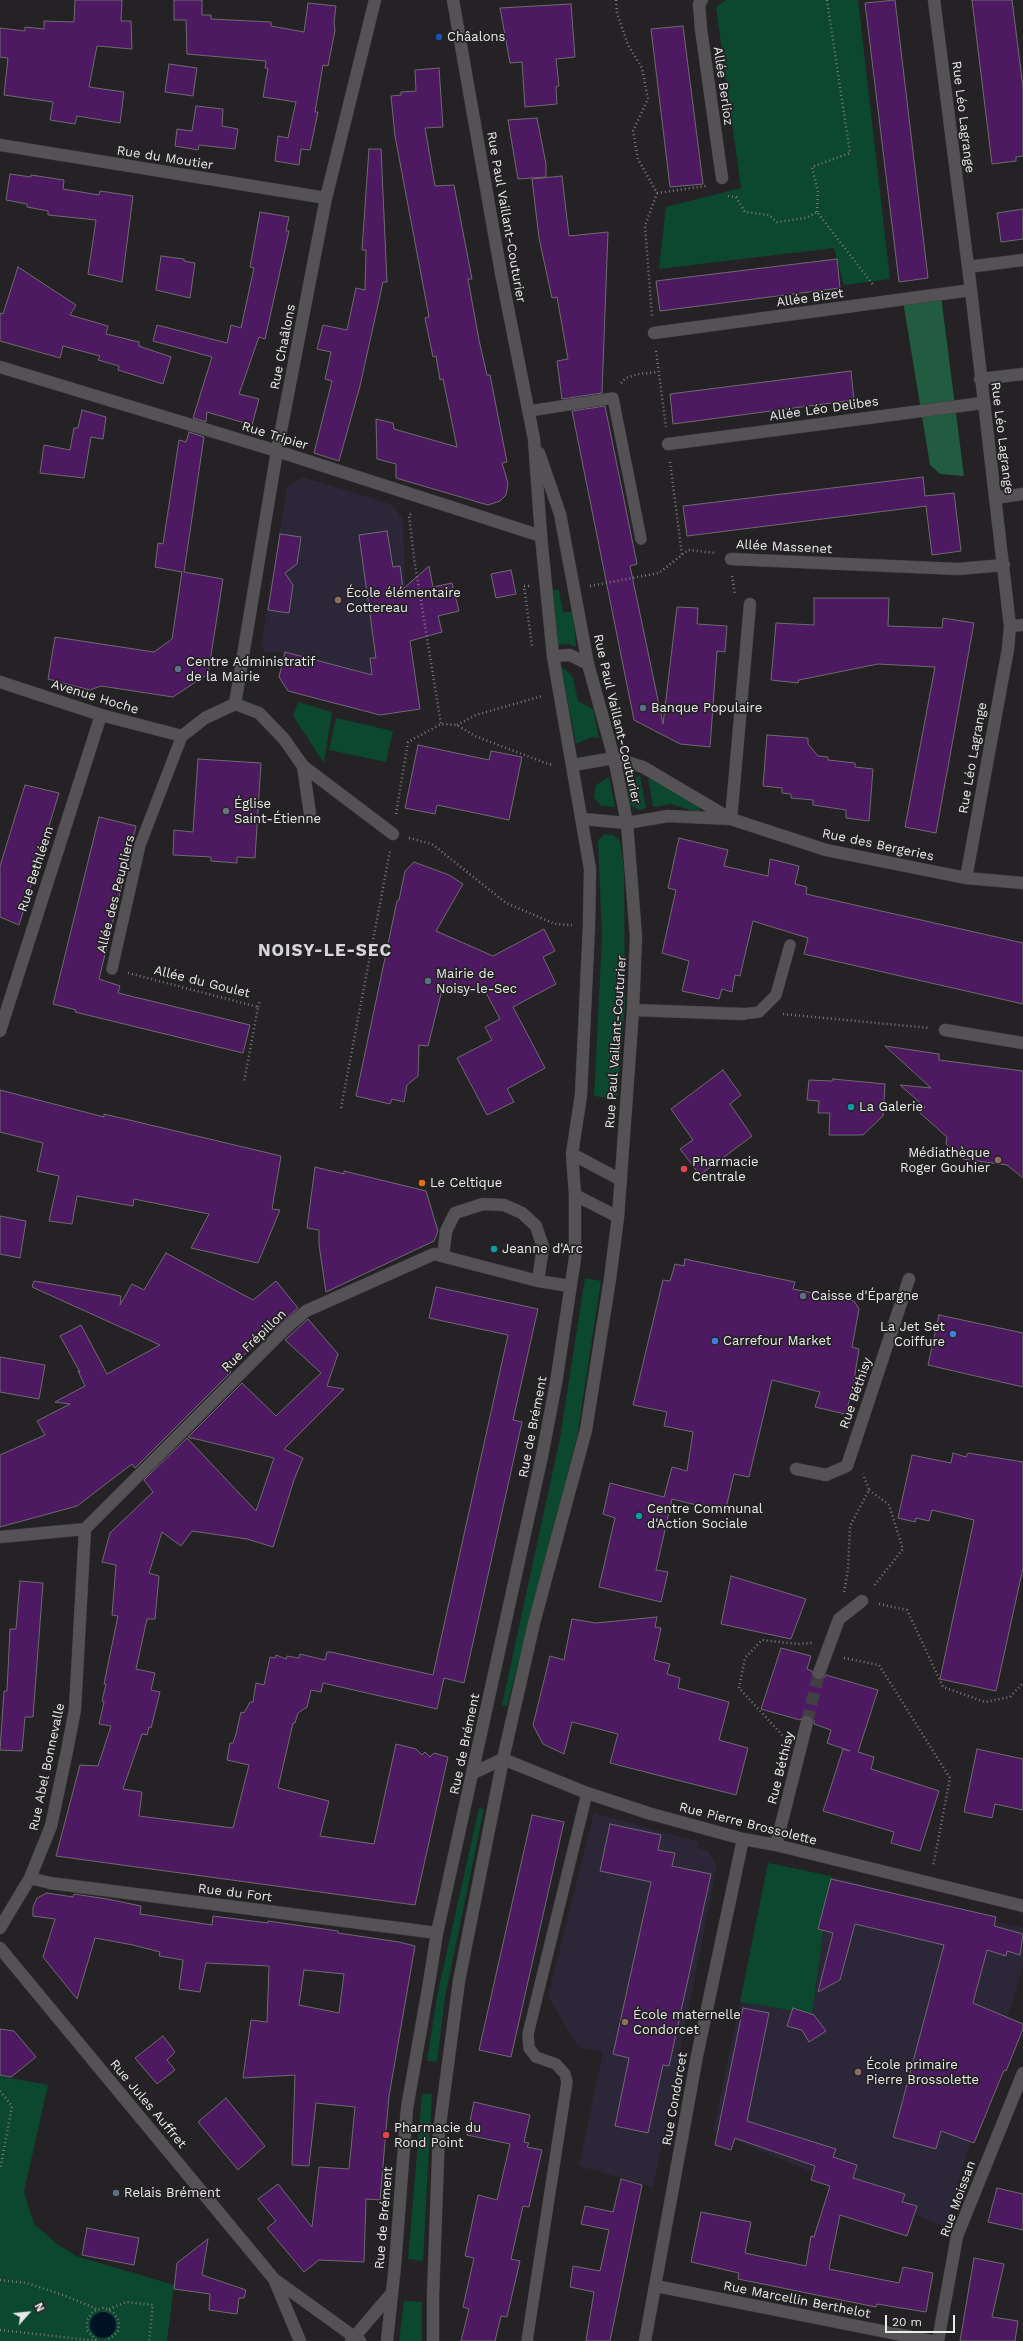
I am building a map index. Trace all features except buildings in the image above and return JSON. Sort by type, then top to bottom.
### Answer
[{"type":"street","name":"Rue Chaâlons","points":[[235,704],[277,450],[326,198],[375,0]]},
{"type":"street","name":"Rue Paul Vaillant-Couturier","points":[[453,0],[501,273],[534,439],[540,536],[553,656],[583,819],[590,869],[589,926],[581,1096],[572,1154]]},
{"type":"street","name":"Allée Berlioz","points":[[702,0],[699,4],[701,29],[722,178]]},
{"type":"street","name":"Rue Léo Lagrange","points":[[934,0],[971,290],[980,379],[996,498],[1010,626],[1008,649],[966,878]]},
{"type":"street","name":"Rue du Moutier","points":[[0,145],[326,198]]},
{"type":"street","points":[[968,268],[1023,260]]},
{"type":"street","name":"Allée Bizet","points":[[654,332],[971,290]]},
{"type":"street","name":"Rue Tripier","points":[[0,367],[277,450],[540,536]]},
{"type":"street","points":[[980,379],[1023,374]]},
{"type":"street","name":"Allée Léo Delibes","points":[[668,444],[983,402]]},
{"type":"street","name":"Rue Paul Vaillant-Couturier","points":[[534,439],[560,514],[588,664],[614,758],[627,823],[636,937],[633,1010],[621,1180]]},
{"type":"street","points":[[996,498],[1023,494]]},
{"type":"street","name":"Allée Massenet","points":[[730,559],[958,569],[1004,565]]},
{"type":"street","points":[[731,819],[750,604]]},
{"type":"street","points":[[1010,626],[1023,625]]},
{"type":"street","points":[[553,656],[570,655],[588,664]]},
{"type":"street","name":"Avenue Hoche","points":[[0,682],[101,715],[182,736]]},
{"type":"street","points":[[182,736],[205,718],[235,704],[260,713],[284,739],[303,766],[393,834]]},
{"type":"street","name":"Rue Bethléem","points":[[0,1031],[101,715]]},
{"type":"street","name":"Rue des Bergeries","points":[[573,765],[614,758],[643,767],[731,819],[826,850],[966,878],[1023,883]]},
{"type":"street","points":[[303,766],[310,814]]},
{"type":"street","name":"Rue des Bergeries","points":[[583,819],[627,823],[668,816],[731,819]]},
{"type":"street","points":[[633,1010],[743,1014]]},
{"type":"street","points":[[945,1030],[1023,1043]]},
{"type":"street","points":[[434,2341],[433,2296],[438,2132],[459,1981],[503,1759],[534,1623],[586,1430],[618,1218],[621,1180],[572,1154]]},
{"type":"street","name":"Rue de Brément","points":[[386,2341],[397,2243],[407,2108],[437,1933],[473,1773],[556,1383],[575,1258],[575,1195],[572,1154]]},
{"type":"street","points":[[575,1195],[618,1218]]},
{"type":"street","points":[[443,1256],[446,1231],[455,1213],[483,1204],[504,1205],[522,1213],[536,1226],[543,1247],[538,1281]]},
{"type":"street","name":"Rue Frépillon","points":[[85,1529],[287,1327],[306,1311],[434,1254],[538,1281],[570,1286]]},
{"type":"street","name":"Rue Béthisy","points":[[796,1469],[826,1475],[846,1466],[909,1279]]},
{"type":"street","points":[[0,1537],[85,1529]]},
{"type":"street","name":"Rue Abel Bonnevalle","points":[[0,1928],[30,1878],[50,1826],[75,1709],[85,1529]]},
{"type":"street","points":[[819,1673],[839,1619],[862,1601]]},
{"type":"street","name":"Rue Béthisy","points":[[776,1845],[807,1722]]},
{"type":"street","points":[[473,1773],[503,1759]]},
{"type":"street","name":"Rue Pierre Brossolette","points":[[503,1759],[587,1793],[648,1813],[743,1839],[776,1845],[1023,1906]]},
{"type":"street","name":"Rue Condorcet","points":[[645,2341],[697,2056],[743,1839]]},
{"type":"street","name":"Rue du Fort","points":[[30,1878],[50,1883],[437,1933]]},
{"type":"street","name":"Rue Jules Auffret","points":[[0,1948],[274,2279],[355,2340]]},
{"type":"street","name":"Rue Moissan","points":[[938,2341],[957,2236],[1023,2073]]},
{"type":"street","name":"Rue Jules Auffret","points":[[274,2279],[300,2341]]},
{"type":"street","name":"Rue Marcellin Berthelot","points":[[656,2286],[932,2341]]},
{"type":"street","points":[[355,2340],[391,2294]]},
{"type":"lane","points":[[529,411],[613,398],[641,539]]},
{"type":"lane","name":"Allée des Peupliers","points":[[112,969],[140,845],[182,736]]},
{"type":"lane","points":[[743,1014],[759,1012],[776,995],[790,945]]},
{"type":"lane","points":[[527,2341],[568,2082],[565,2074],[556,2064],[536,2057],[530,2048],[528,2034],[587,1793]]},
{"type":"path","points":[[616,0],[617,13],[628,46],[642,68],[648,98],[633,131],[638,159],[657,193],[645,226],[658,372],[682,555]]},
{"type":"path","points":[[828,0],[850,153],[812,167],[818,192],[817,212],[887,302]]},
{"type":"path","points":[[657,193],[712,185],[722,178]]},
{"type":"path","points":[[712,185],[727,195],[736,198],[745,212],[769,215],[777,222],[806,218],[817,212]]},
{"type":"path","points":[[613,398],[614,388],[626,378],[658,372]]},
{"type":"path","points":[[432,501],[409,515],[414,558],[441,724]]},
{"type":"path","name":"Allée Massenet","points":[[574,589],[660,573],[688,550],[711,551],[730,559]]},
{"type":"path","points":[[730,559],[734,593],[750,604]]},
{"type":"path","points":[[533,652],[524,586],[545,583]]},
{"type":"path","points":[[457,725],[476,715],[542,696],[540,688]]},
{"type":"path","points":[[341,1108],[393,834],[408,742],[441,724],[457,725],[474,736],[548,764],[573,765]]},
{"type":"path","points":[[393,834],[432,844],[506,903],[555,924],[589,926]]},
{"type":"path","name":"Allée du Goulet","points":[[112,969],[258,1007],[244,1082]]},
{"type":"path","points":[[258,1007],[260,1001]]},
{"type":"path","points":[[759,1012],[945,1030]]},
{"type":"path","points":[[853,1448],[869,1490],[889,1505],[903,1549],[862,1601],[908,1610],[943,1687],[985,1702],[1010,1698],[1023,1683]]},
{"type":"path","points":[[839,1619],[848,1570],[850,1526],[869,1490]]},
{"type":"path","points":[[799,1753],[739,1688],[745,1658],[762,1640],[798,1644],[831,1641]]},
{"type":"path","points":[[826,1655],[879,1665],[950,1778],[930,1883]]},
{"type":"path","points":[[0,2091],[12,2106],[0,2170]]},
{"type":"path","points":[[0,2280],[27,2283],[63,2294],[97,2309],[108,2309],[126,2302],[153,2305],[149,2341]]},
{"type":"path","points":[[97,2309],[89,2315],[86,2325],[89,2335],[98,2341]]},
{"type":"path","points":[[106,2341],[114,2337],[119,2327],[117,2316],[108,2309]]},
{"type":"path","points":[[0,2330],[98,2341]]},
{"type":"shaded area","name":"École élémentaire Cottereau","points":[[303,477],[393,505],[403,520],[406,612],[420,709],[380,715],[288,691],[279,677],[283,652],[265,652],[261,647],[287,487]]},
{"type":"shaded area","name":"École maternelle Condorcet","points":[[594,1813],[699,1842],[697,1848],[708,1851],[717,1866],[653,2187],[579,2166],[603,2052],[578,2047],[548,1997]]},
{"type":"shaded area","name":"École primaire Pierre Brossolette","points":[[831,1876],[1023,1928],[1023,1966],[945,2227],[713,2131],[740,2002],[812,2014]]},
{"type":"green space","points":[[726,0],[858,0],[890,279],[844,285],[834,248],[659,269],[666,207],[741,188],[716,7]]},
{"type":"green space","points":[[940,288],[964,476],[940,474],[930,465],[902,295]]},
{"type":"green space","points":[[553,590],[559,590],[563,612],[573,612],[576,647],[569,644],[557,645]]},
{"type":"green space","points":[[561,667],[573,678],[578,701],[593,709],[599,738],[592,737],[576,744]]},
{"type":"green space","points":[[298,702],[332,712],[324,763],[293,716]]},
{"type":"green space","points":[[336,718],[393,731],[386,762],[329,750]]},
{"type":"green space","points":[[640,775],[646,808],[640,810],[630,805],[627,788],[629,782]]},
{"type":"green space","points":[[609,777],[615,807],[601,806],[594,797],[596,785]]},
{"type":"green space","points":[[648,778],[699,804],[700,813],[671,804],[653,807]]},
{"type":"green space","points":[[605,834],[613,835],[620,840],[624,870],[625,1005],[617,1099],[594,1096],[602,936],[598,840]]},
{"type":"green space","points":[[585,1278],[601,1281],[577,1437],[507,1706],[502,1705],[560,1438]]},
{"type":"green space","points":[[479,1808],[484,1809],[445,1997],[437,2062],[427,2061],[437,1996]]},
{"type":"green space","points":[[768,1863],[831,1876],[812,2014],[740,2002]]},
{"type":"green space","points":[[0,2076],[48,2085],[24,2192],[34,2224],[57,2244],[76,2256],[174,2285],[167,2341],[0,2341]]},
{"type":"green space","points":[[422,2094],[432,2094],[423,2261],[408,2259]]},
{"type":"green space","points":[[404,2301],[422,2302],[422,2341],[399,2341]]},
{"type":"water","points":[[103,2312],[112,2316],[116,2325],[112,2334],[103,2338],[94,2334],[90,2325],[94,2316]]},
{"type":"tunnel","points":[[807,1722],[819,1673]]},
{"type":"place","name":"Châalons","points":[[439,37]]},
{"type":"place","name":"École élémentaire Cottereau","points":[[338,600]]},
{"type":"place","name":"Centre Administratif de la Mairie","points":[[178,669]]},
{"type":"place","name":"Banque Populaire","points":[[643,708]]},
{"type":"place","name":"Église Saint-Étienne","points":[[226,811]]},
{"type":"place","name":"Mairie de Noisy-le-Sec","points":[[428,981]]},
{"type":"place","name":"La Galerie","points":[[851,1107]]},
{"type":"place","name":"Médiathèque Roger Gouhier","points":[[998,1160]]},
{"type":"place","name":"Pharmacie Centrale","points":[[684,1169]]},
{"type":"place","name":"Le Celtique","points":[[422,1183]]},
{"type":"place","name":"Jeanne d'Arc","points":[[494,1249]]},
{"type":"place","name":"Caisse d'Épargne","points":[[803,1296]]},
{"type":"place","name":"La Jet Set Coiffure","points":[[953,1334]]},
{"type":"place","name":"Carrefour Market","points":[[715,1341]]},
{"type":"place","name":"Centre Communal d'Action Sociale","points":[[639,1516]]},
{"type":"place","name":"École maternelle Condorcet","points":[[625,2022]]},
{"type":"place","name":"École primaire Pierre Brossolette","points":[[858,2072]]},
{"type":"place","name":"Pharmacie du Rond Point","points":[[386,2135]]},
{"type":"place","name":"Relais Brément","points":[[116,2193]]},
{"type":"district","name":"NOISY-LE-SEC","points":[[325,951]]}]
